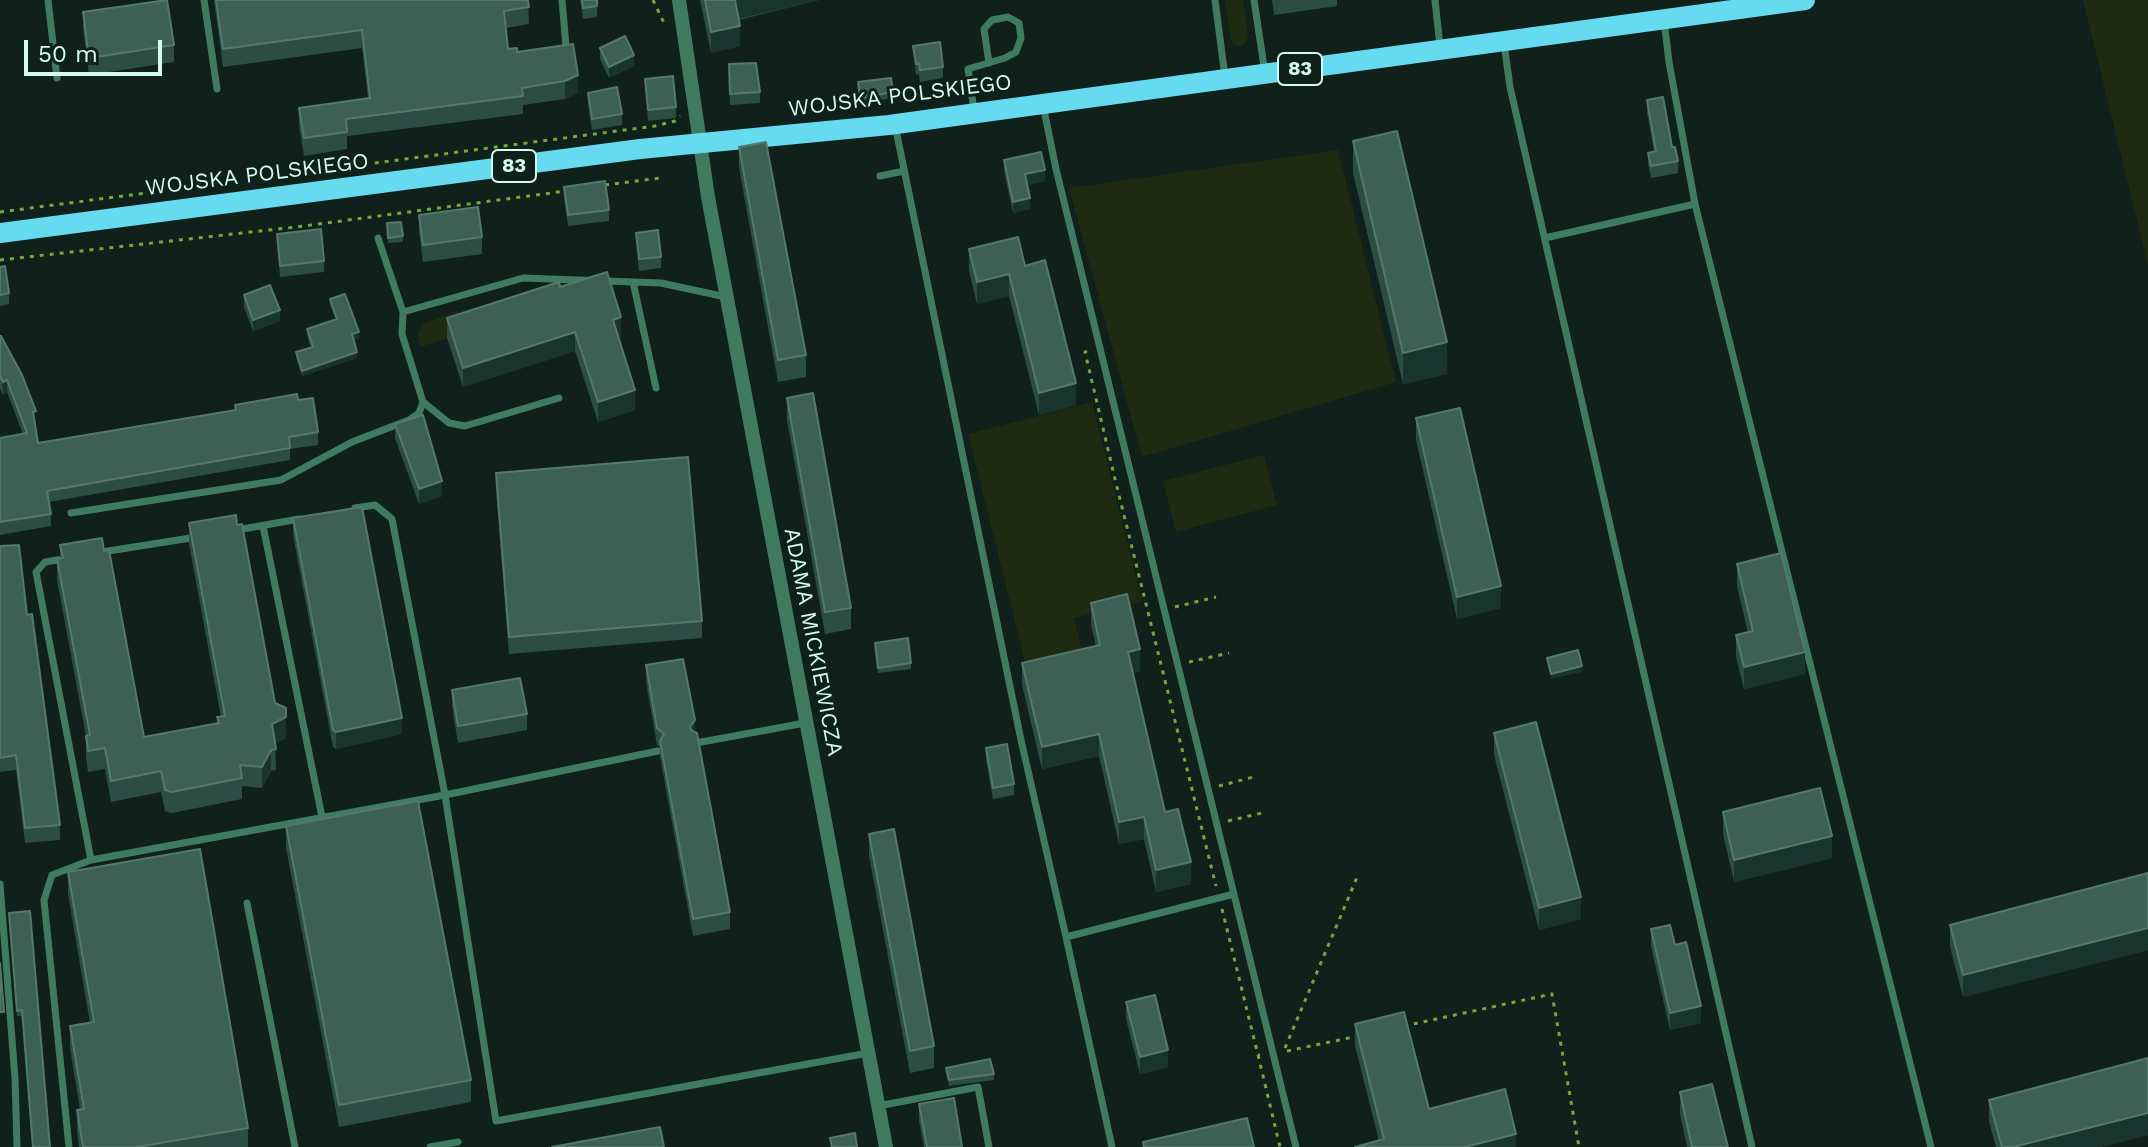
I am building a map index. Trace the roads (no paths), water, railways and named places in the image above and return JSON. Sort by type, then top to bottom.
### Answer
[{"type":"main road","name":"WOJSKA POLSKIEGO","points":[[0,233],[328,189],[895,124],[1805,0]]},
{"type":"street","name":"ADAMA MICKIEWICZA","points":[[679,0],[726,297],[886,1147]]},
{"type":"lane","points":[[48,0],[57,78]]},
{"type":"lane","points":[[204,0],[217,89]]},
{"type":"lane","points":[[562,0],[566,46]]},
{"type":"lane","points":[[1215,0],[1225,79]]},
{"type":"lane","points":[[1254,0],[1265,73]]},
{"type":"lane","points":[[1435,0],[1441,49]]},
{"type":"lane","points":[[974,112],[968,69],[989,63],[1016,52],[1021,38],[1019,23],[1008,17],[992,20],[984,29],[989,63]]},
{"type":"lane","points":[[1664,18],[1695,204],[1931,1147]]},
{"type":"lane","points":[[1504,41],[1510,87],[1752,1147]]},
{"type":"lane","points":[[1042,103],[1059,184],[1296,1147]]},
{"type":"lane","points":[[895,124],[1021,740],[1112,1147]]},
{"type":"lane","points":[[880,176],[904,171]]},
{"type":"lane","points":[[1545,238],[1695,204]]},
{"type":"lane","points":[[378,238],[403,312],[402,334],[423,402],[449,423],[465,426],[559,398]]},
{"type":"lane","points":[[403,312],[523,278],[661,283],[726,297]]},
{"type":"lane","points":[[633,282],[656,388]]},
{"type":"lane","points":[[71,513],[281,480],[342,447],[409,420],[419,413],[423,402]]},
{"type":"lane","points":[[349,509],[375,505],[392,519],[445,795],[496,1121],[868,1053]]},
{"type":"lane","points":[[232,531],[306,518]]},
{"type":"lane","points":[[263,526],[322,817]]},
{"type":"lane","points":[[92,554],[201,536]]},
{"type":"lane","points":[[76,557],[45,562],[36,572],[91,860]]},
{"type":"lane","points":[[696,743],[805,723]]},
{"type":"lane","points":[[69,1147],[44,900],[52,875],[91,860],[445,795],[658,751]]},
{"type":"lane","points":[[0,884],[15,1078],[17,1147]]},
{"type":"lane","points":[[1066,937],[1234,894]]},
{"type":"lane","points":[[247,903],[295,1147]]},
{"type":"lane","points":[[878,1106],[978,1087],[989,1147]]},
{"type":"lane","points":[[430,1147],[458,1142]]}]
